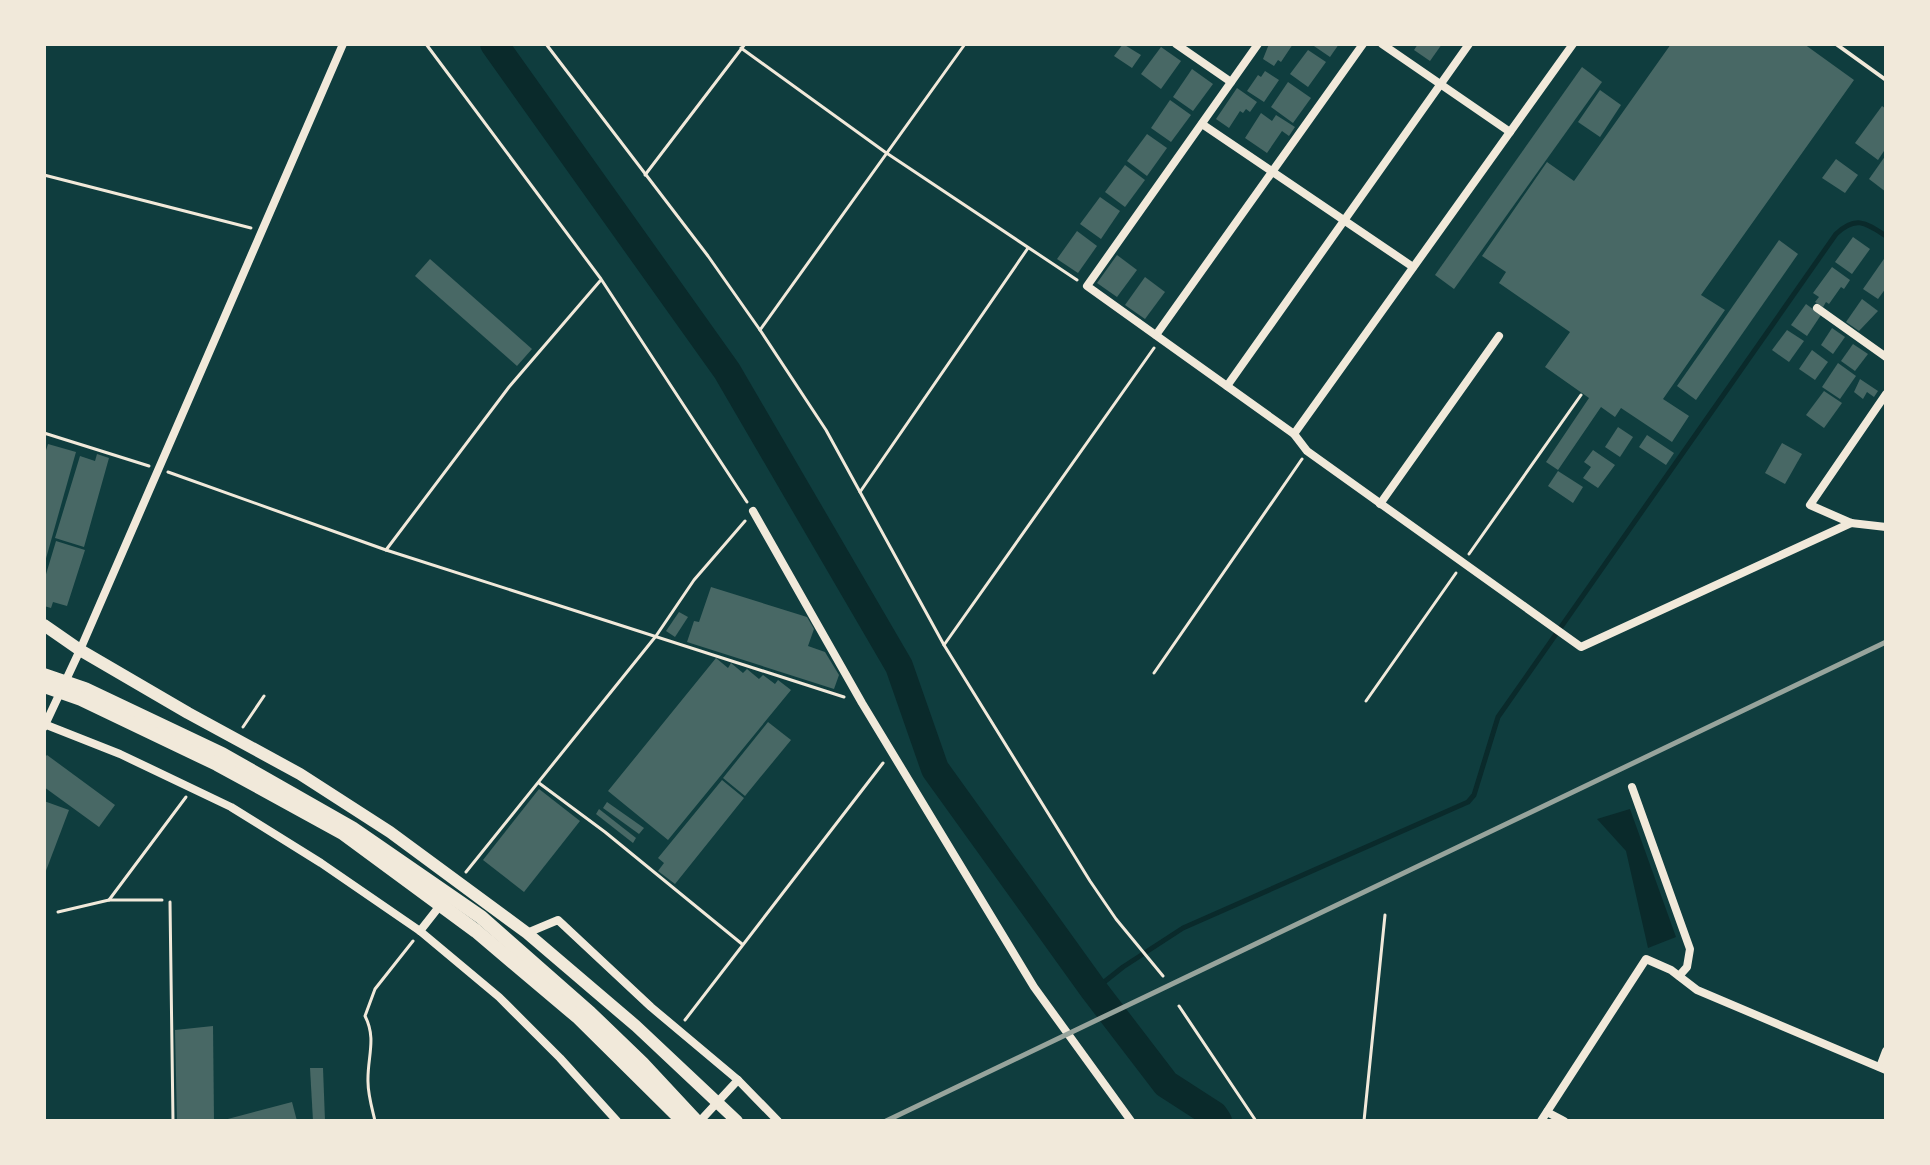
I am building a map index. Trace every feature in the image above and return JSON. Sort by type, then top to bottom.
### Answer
[{"type":"highway","points":[[44,675],[85,689],[222,754],[289,790],[365,837],[481,917],[590,1013],[693,1119]]},
{"type":"highway","points":[[44,686],[81,699],[217,764],[343,833],[476,931],[693,1119]]},
{"type":"main road","points":[[44,625],[80,650],[234,740],[300,774],[390,832],[527,933],[691,1076],[737,1121]]},
{"type":"street","points":[[343,44],[80,650],[44,725],[120,754],[231,807],[321,863],[420,931],[499,997],[617,1121]]},
{"type":"street","points":[[1176,44],[1231,82]]},
{"type":"street","points":[[1258,44],[1087,286],[1294,434],[1307,451],[1581,647],[1851,523]]},
{"type":"street","points":[[1158,337],[1363,44]]},
{"type":"street","points":[[1382,44],[1510,132]]},
{"type":"street","points":[[1227,386],[1469,44]]},
{"type":"street","points":[[1294,434],[1573,44]]},
{"type":"street","points":[[1202,124],[1413,267]]},
{"type":"street","points":[[1817,308],[1886,357]]},
{"type":"street","points":[[1380,504],[1499,336]]},
{"type":"street","points":[[1886,394],[1810,505],[1851,523],[1886,527]]},
{"type":"street","points":[[753,511],[862,703],[1034,987],[1131,1121]]},
{"type":"street","points":[[1632,787],[1690,949],[1687,967],[1679,976]]},
{"type":"street","points":[[420,931],[458,883]]},
{"type":"street","points":[[527,933],[558,920],[738,1080],[778,1121]]},
{"type":"street","points":[[1541,1121],[1646,959],[1679,976],[1697,990],[1883,1069],[1886,1051]]},
{"type":"street","points":[[693,1119],[738,1080]]},
{"type":"street","points":[[1547,1112],[1564,1121]]},
{"type":"lane","points":[[1836,44],[1886,80]]},
{"type":"path","points":[[426,44],[601,279],[753,511],[694,580],[656,636],[458,883]]},
{"type":"path","points":[[546,44],[760,330],[826,430],[944,645],[1090,881],[1116,919],[1163,976]]},
{"type":"path","points":[[760,330],[965,44]]},
{"type":"path","points":[[645,175],[743,46],[885,152],[1087,286]]},
{"type":"path","points":[[44,175],[263,231]]},
{"type":"path","points":[[860,492],[1028,247]]},
{"type":"path","points":[[386,550],[509,387],[601,279]]},
{"type":"path","points":[[944,645],[1158,337]]},
{"type":"path","points":[[1366,701],[1581,395]]},
{"type":"path","points":[[44,433],[159,469],[386,550],[862,703]]},
{"type":"path","points":[[1154,673],[1307,451]]},
{"type":"path","points":[[234,740],[264,696]]},
{"type":"path","points":[[678,1029],[892,752]]},
{"type":"path","points":[[539,783],[605,832],[742,944]]},
{"type":"path","points":[[109,900],[193,788]]},
{"type":"path","points":[[58,912],[109,900],[162,900]]},
{"type":"path","points":[[170,902],[173,1121]]},
{"type":"path","points":[[1364,1121],[1385,915]]},
{"type":"path","points":[[375,1121],[368,1090],[371,1027],[365,1016],[375,989],[420,931]]},
{"type":"path","points":[[1179,1006],[1256,1121]]},
{"type":"water","points":[[1630,809],[1676,937],[1648,948],[1626,851],[1597,819]]},
{"type":"building","points":[[1123,44],[1141,55],[1132,68],[1114,56]]},
{"type":"building","points":[[1269,44],[1293,44],[1281,62],[1278,60],[1274,66],[1263,59]]},
{"type":"building","points":[[1311,44],[1339,44],[1330,57]]},
{"type":"building","points":[[1418,44],[1442,44],[1430,61],[1414,50]]},
{"type":"building","points":[[1671,44],[1804,44],[1854,80],[1701,295],[1725,310],[1663,399],[1689,416],[1672,442],[1621,408],[1615,417],[1601,407],[1558,470],[1546,462],[1589,398],[1545,367],[1570,332],[1499,283],[1506,272],[1482,256],[1547,162],[1574,181]]},
{"type":"building","points":[[1161,47],[1181,61],[1161,89],[1141,74]]},
{"type":"building","points":[[1308,50],[1326,62],[1308,87],[1290,74]]},
{"type":"building","points":[[1582,67],[1602,82],[1454,289],[1435,275]]},
{"type":"building","points":[[1192,69],[1213,84],[1193,111],[1173,97]]},
{"type":"building","points":[[1265,71],[1279,80],[1264,102],[1247,91],[1258,75],[1261,77]]},
{"type":"building","points":[[1288,82],[1311,98],[1293,123],[1271,107]]},
{"type":"building","points":[[1237,88],[1257,102],[1250,112],[1246,109],[1243,113],[1240,111],[1229,128],[1216,119]]},
{"type":"building","points":[[1600,90],[1621,105],[1600,137],[1578,122]]},
{"type":"building","points":[[1170,100],[1191,115],[1171,142],[1151,128]]},
{"type":"building","points":[[1882,106],[1886,109],[1886,148],[1878,160],[1855,143]]},
{"type":"building","points":[[1261,113],[1272,121],[1276,115],[1295,127],[1289,136],[1282,131],[1267,153],[1245,138]]},
{"type":"building","points":[[1147,134],[1167,148],[1147,176],[1127,161]]},
{"type":"building","points":[[1886,155],[1886,192],[1869,179]]},
{"type":"building","points":[[1836,159],[1858,175],[1845,193],[1822,178]]},
{"type":"building","points":[[1125,165],[1145,180],[1125,207],[1105,192]]},
{"type":"building","points":[[1100,197],[1120,211],[1101,239],[1080,224]]},
{"type":"building","points":[[1077,231],[1097,246],[1078,273],[1057,259]]},
{"type":"building","points":[[1853,237],[1870,249],[1852,274],[1835,262]]},
{"type":"building","points":[[1779,240],[1798,254],[1696,400],[1677,386]]},
{"type":"building","points":[[1117,255],[1137,270],[1117,297],[1097,283]]},
{"type":"building","points":[[1886,256],[1886,288],[1878,299],[1863,289]]},
{"type":"building","points":[[430,259],[532,349],[517,366],[415,276]]},
{"type":"building","points":[[1832,267],[1850,280],[1823,307],[1815,302],[1819,297],[1813,293]]},
{"type":"building","points":[[1145,277],[1165,292],[1145,319],[1125,305]]},
{"type":"building","points":[[1862,299],[1878,311],[1859,331],[1846,322]]},
{"type":"building","points":[[1806,304],[1821,315],[1807,336],[1791,325]]},
{"type":"building","points":[[1832,328],[1845,337],[1833,354],[1821,345]]},
{"type":"building","points":[[1787,330],[1804,341],[1789,362],[1772,350]]},
{"type":"building","points":[[1853,344],[1868,354],[1855,371],[1841,361]]},
{"type":"building","points":[[1812,350],[1828,362],[1815,380],[1799,369]]},
{"type":"building","points":[[1838,363],[1856,376],[1840,399],[1822,387]]},
{"type":"building","points":[[1860,379],[1878,391],[1874,397],[1867,392],[1863,399],[1854,392]]},
{"type":"building","points":[[1824,391],[1842,403],[1824,428],[1806,415]]},
{"type":"building","points":[[1618,427],[1633,437],[1620,457],[1605,447]]},
{"type":"building","points":[[1647,435],[1674,453],[1666,465],[1639,447]]},
{"type":"building","points":[[1782,443],[1802,454],[1785,484],[1765,473]]},
{"type":"building","points":[[48,444],[76,452],[45,562],[44,457]]},
{"type":"building","points":[[1593,450],[1615,465],[1598,488],[1583,478],[1591,467],[1584,462]]},
{"type":"building","points":[[97,454],[109,458],[84,547],[55,538],[80,456],[95,461]]},
{"type":"building","points":[[1558,471],[1583,487],[1573,503],[1548,486]]},
{"type":"building","points":[[56,541],[85,550],[67,606],[53,602],[51,608],[44,606],[44,581]]},
{"type":"building","points":[[711,587],[807,617],[814,629],[808,646],[825,652],[839,675],[834,689],[687,642],[694,621],[699,622]]},
{"type":"building","points":[[679,612],[688,617],[675,637],[666,631]]},
{"type":"building","points":[[716,658],[728,668],[731,663],[743,673],[747,669],[759,679],[763,675],[775,684],[778,680],[791,690],[668,840],[608,791]]},
{"type":"building","points":[[768,722],[791,740],[745,796],[723,778]]},
{"type":"building","points":[[47,755],[115,805],[99,827],[44,787],[44,758]]},
{"type":"building","points":[[722,780],[744,798],[675,884],[658,871],[664,863],[658,858]]},
{"type":"building","points":[[539,789],[580,821],[524,892],[483,860]]},
{"type":"building","points":[[44,801],[69,810],[44,876]]},
{"type":"building","points":[[607,802],[644,828],[639,834],[603,808]]},
{"type":"building","points":[[599,809],[636,838],[633,843],[596,814]]},
{"type":"building","points":[[213,1026],[214,1121],[177,1121],[175,1030]]},
{"type":"building","points":[[310,1068],[323,1068],[325,1121],[313,1121]]},
{"type":"building","points":[[292,1102],[297,1121],[224,1120]]},
{"type":"waterway","points":[[494,44],[727,371],[899,666],[935,769],[1094,990],[1166,1084],[1214,1115],[1218,1121]]},
{"type":"waterway","points":[[1094,990],[1183,928],[1468,802],[1474,795],[1498,717],[1836,234],[1849,224],[1861,223],[1886,236]]},
{"type":"railway","points":[[886,1121],[1886,642]]}]
